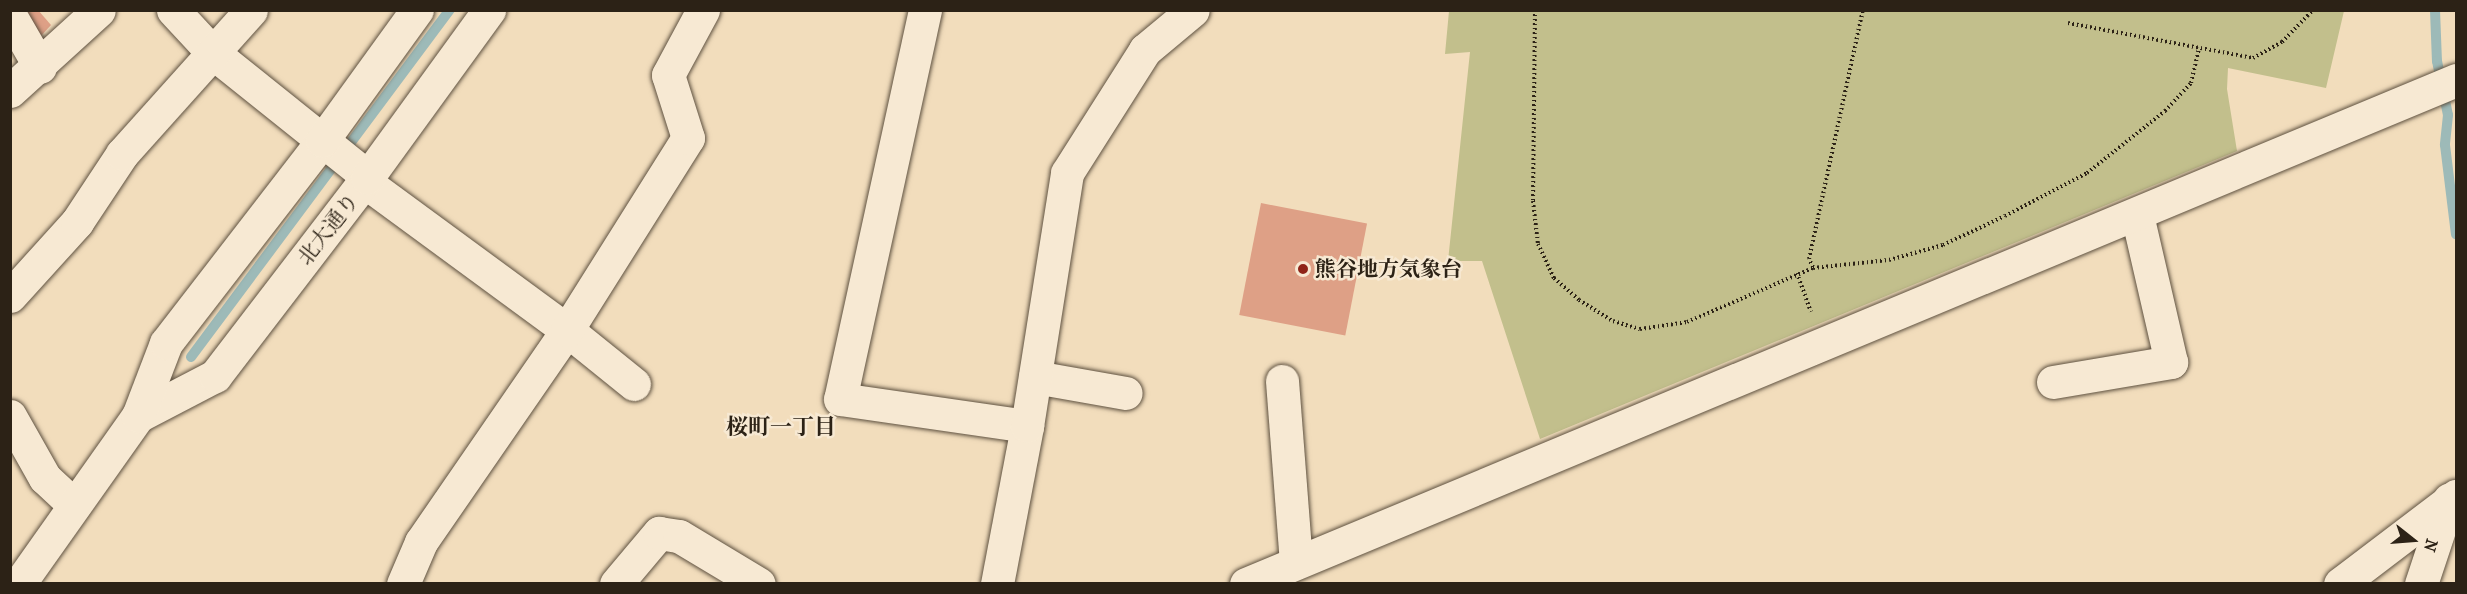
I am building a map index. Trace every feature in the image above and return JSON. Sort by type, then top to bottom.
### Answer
[{"type":"street","points":[[10,91],[40,68],[99,10]]},
{"type":"street","points":[[173,10],[212,52],[363,173],[372,187],[567,330],[634,384]]},
{"type":"street","points":[[10,296],[77,222],[122,154],[251,10]]},
{"type":"street","name":"北大通り","points":[[19,584],[138,416],[166,343],[327,145],[417,10]]},
{"type":"street","name":"北大通り","points":[[138,416],[214,376],[363,173],[489,10]]},
{"type":"street","points":[[403,584],[421,542],[567,330],[688,138],[668,75],[703,10]]},
{"type":"street","points":[[925,10],[840,399],[1027,426]]},
{"type":"street","points":[[998,584],[1027,426],[1067,173],[1145,50],[1193,10]]},
{"type":"street","points":[[11,17],[40,68]]},
{"type":"street","points":[[1246,584],[1296,561],[2137,215],[2457,80]]},
{"type":"street","points":[[2053,382],[2171,362],[2137,215]]},
{"type":"street","points":[[1035,377],[1126,393]]},
{"type":"street","points":[[1281,381],[1296,561]]},
{"type":"street","points":[[10,416],[45,478],[74,505]]},
{"type":"street","points":[[2340,584],[2454,493]]},
{"type":"street","points":[[2421,584],[2454,493]]},
{"type":"street","points":[[616,584],[659,533],[679,536],[759,584]]},
{"type":"path","points":[[1535,10],[1533,201],[1538,244],[1554,278],[1579,300],[1613,321],[1640,329],[1687,322],[1813,267],[1889,260],[1943,245],[2087,173],[2165,111],[2191,83],[2199,48]]},
{"type":"path","points":[[1813,267],[1809,259],[1863,10]]},
{"type":"path","points":[[2068,23],[2253,58],[2282,42],[2313,10]]},
{"type":"shaded area","points":[[2344,10],[2326,88],[2228,68],[2227,89],[2237,151],[1540,439],[1482,261],[1448,261],[1470,52],[1445,54],[1449,11]]},
{"type":"building","points":[[22,10],[38,10],[51,25],[40,37]]},
{"type":"building","name":"熊谷地方気象台","points":[[1261,203],[1367,224],[1345,336],[1239,315]]},
{"type":"waterway","points":[[191,357],[450,10]]},
{"type":"waterway","points":[[2435,10],[2437,61],[2448,115],[2445,145],[2456,234]]},
{"type":"place","name":"熊谷地方気象台","points":[[1303,269]]},
{"type":"district","name":"桜町一丁目","points":[[781,428]]}]
